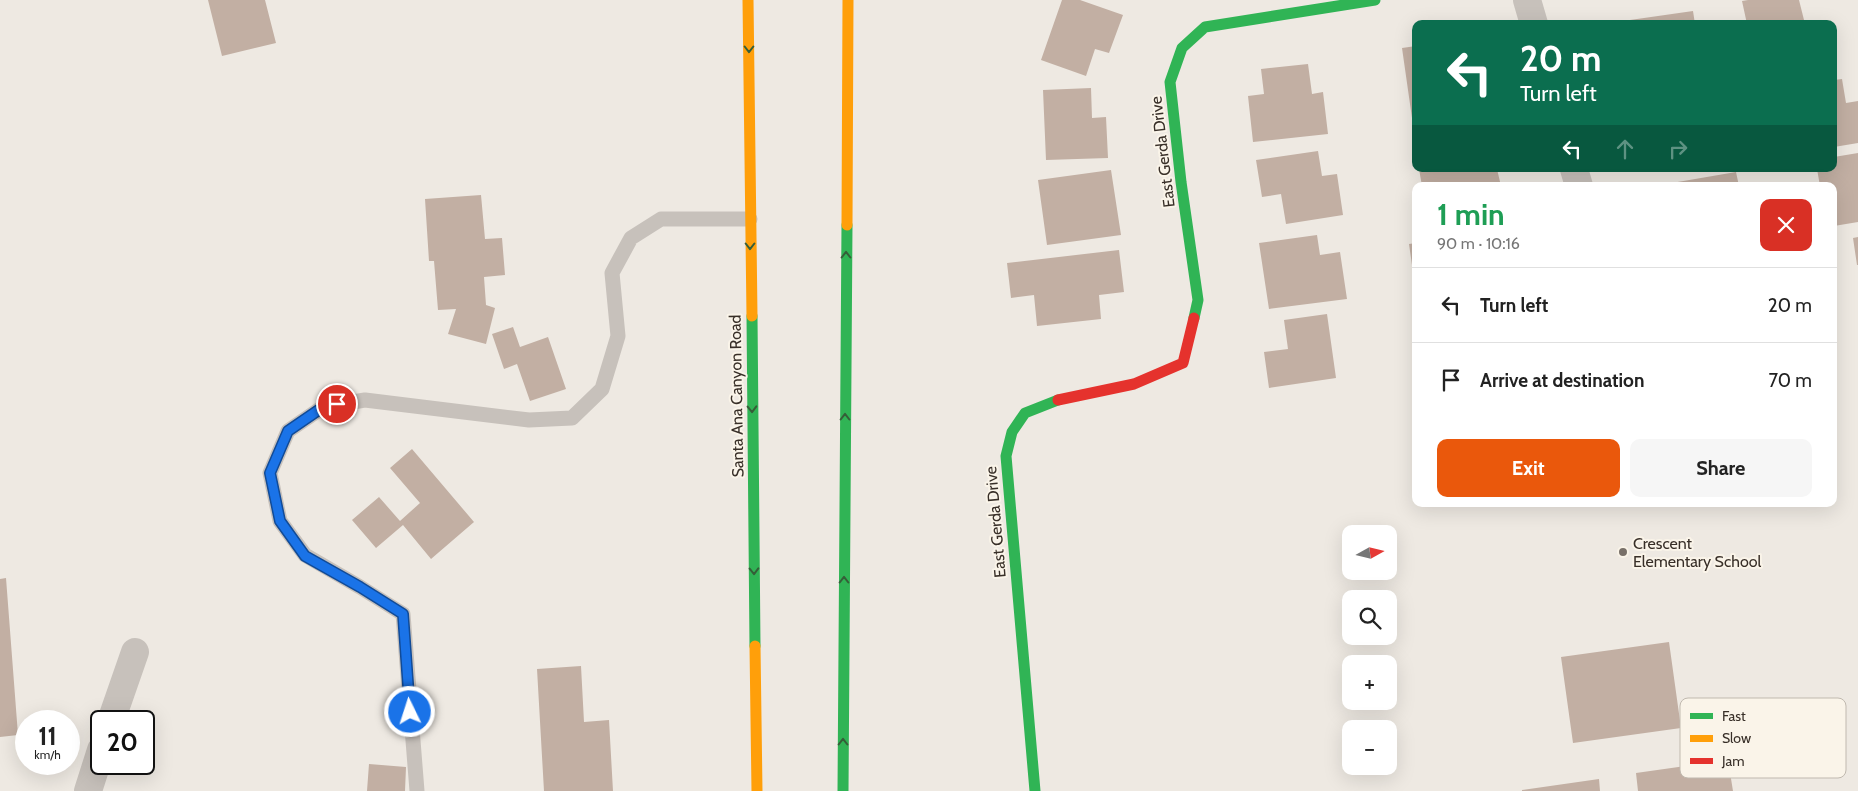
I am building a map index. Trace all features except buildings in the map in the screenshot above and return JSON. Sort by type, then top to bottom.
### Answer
[{"type":"main road","name":"Santa Ana Canyon Road","points":[[748,0],[757,791]]},
{"type":"main road","points":[[843,791],[848,0]]},
{"type":"main road","name":"East Gerda Drive","points":[[1035,791],[1006,456],[1012,432],[1025,413],[1064,398],[1134,384],[1183,363],[1198,300],[1181,182],[1170,82],[1182,48],[1205,27],[1375,0]]},
{"type":"street","points":[[1527,0],[1533,20]]},
{"type":"street","points":[[115,710],[135,652]]},
{"type":"street","points":[[88,791],[93,775]]},
{"type":"lane","points":[[416,791],[403,614],[305,556],[280,521],[270,473],[288,431],[323,407],[365,400],[530,420],[572,418],[602,389],[618,336],[612,273],[631,238],[661,219],[750,219]]},
{"type":"traffic: fast","points":[[1194,318],[1198,300],[1181,182],[1170,82],[1182,48],[1205,27],[1375,0]]},
{"type":"traffic: fast","points":[[843,791],[847,225]]},
{"type":"traffic: fast","points":[[752,316],[755,646]]},
{"type":"traffic: fast","points":[[1035,791],[1006,456],[1012,432],[1025,413],[1058,400]]},
{"type":"traffic: slow","points":[[748,0],[752,316]]},
{"type":"traffic: slow","points":[[847,225],[848,0]]},
{"type":"traffic: slow","points":[[755,646],[757,791]]},
{"type":"traffic: jam","points":[[1058,400],[1134,384],[1183,363],[1194,318]]},
{"type":"place","name":"Crescent Elementary School","points":[[1623,552]]},
{"type":"route","points":[[337,404],[323,407],[288,431],[270,473],[280,521],[305,556],[403,614],[410,712]]}]
